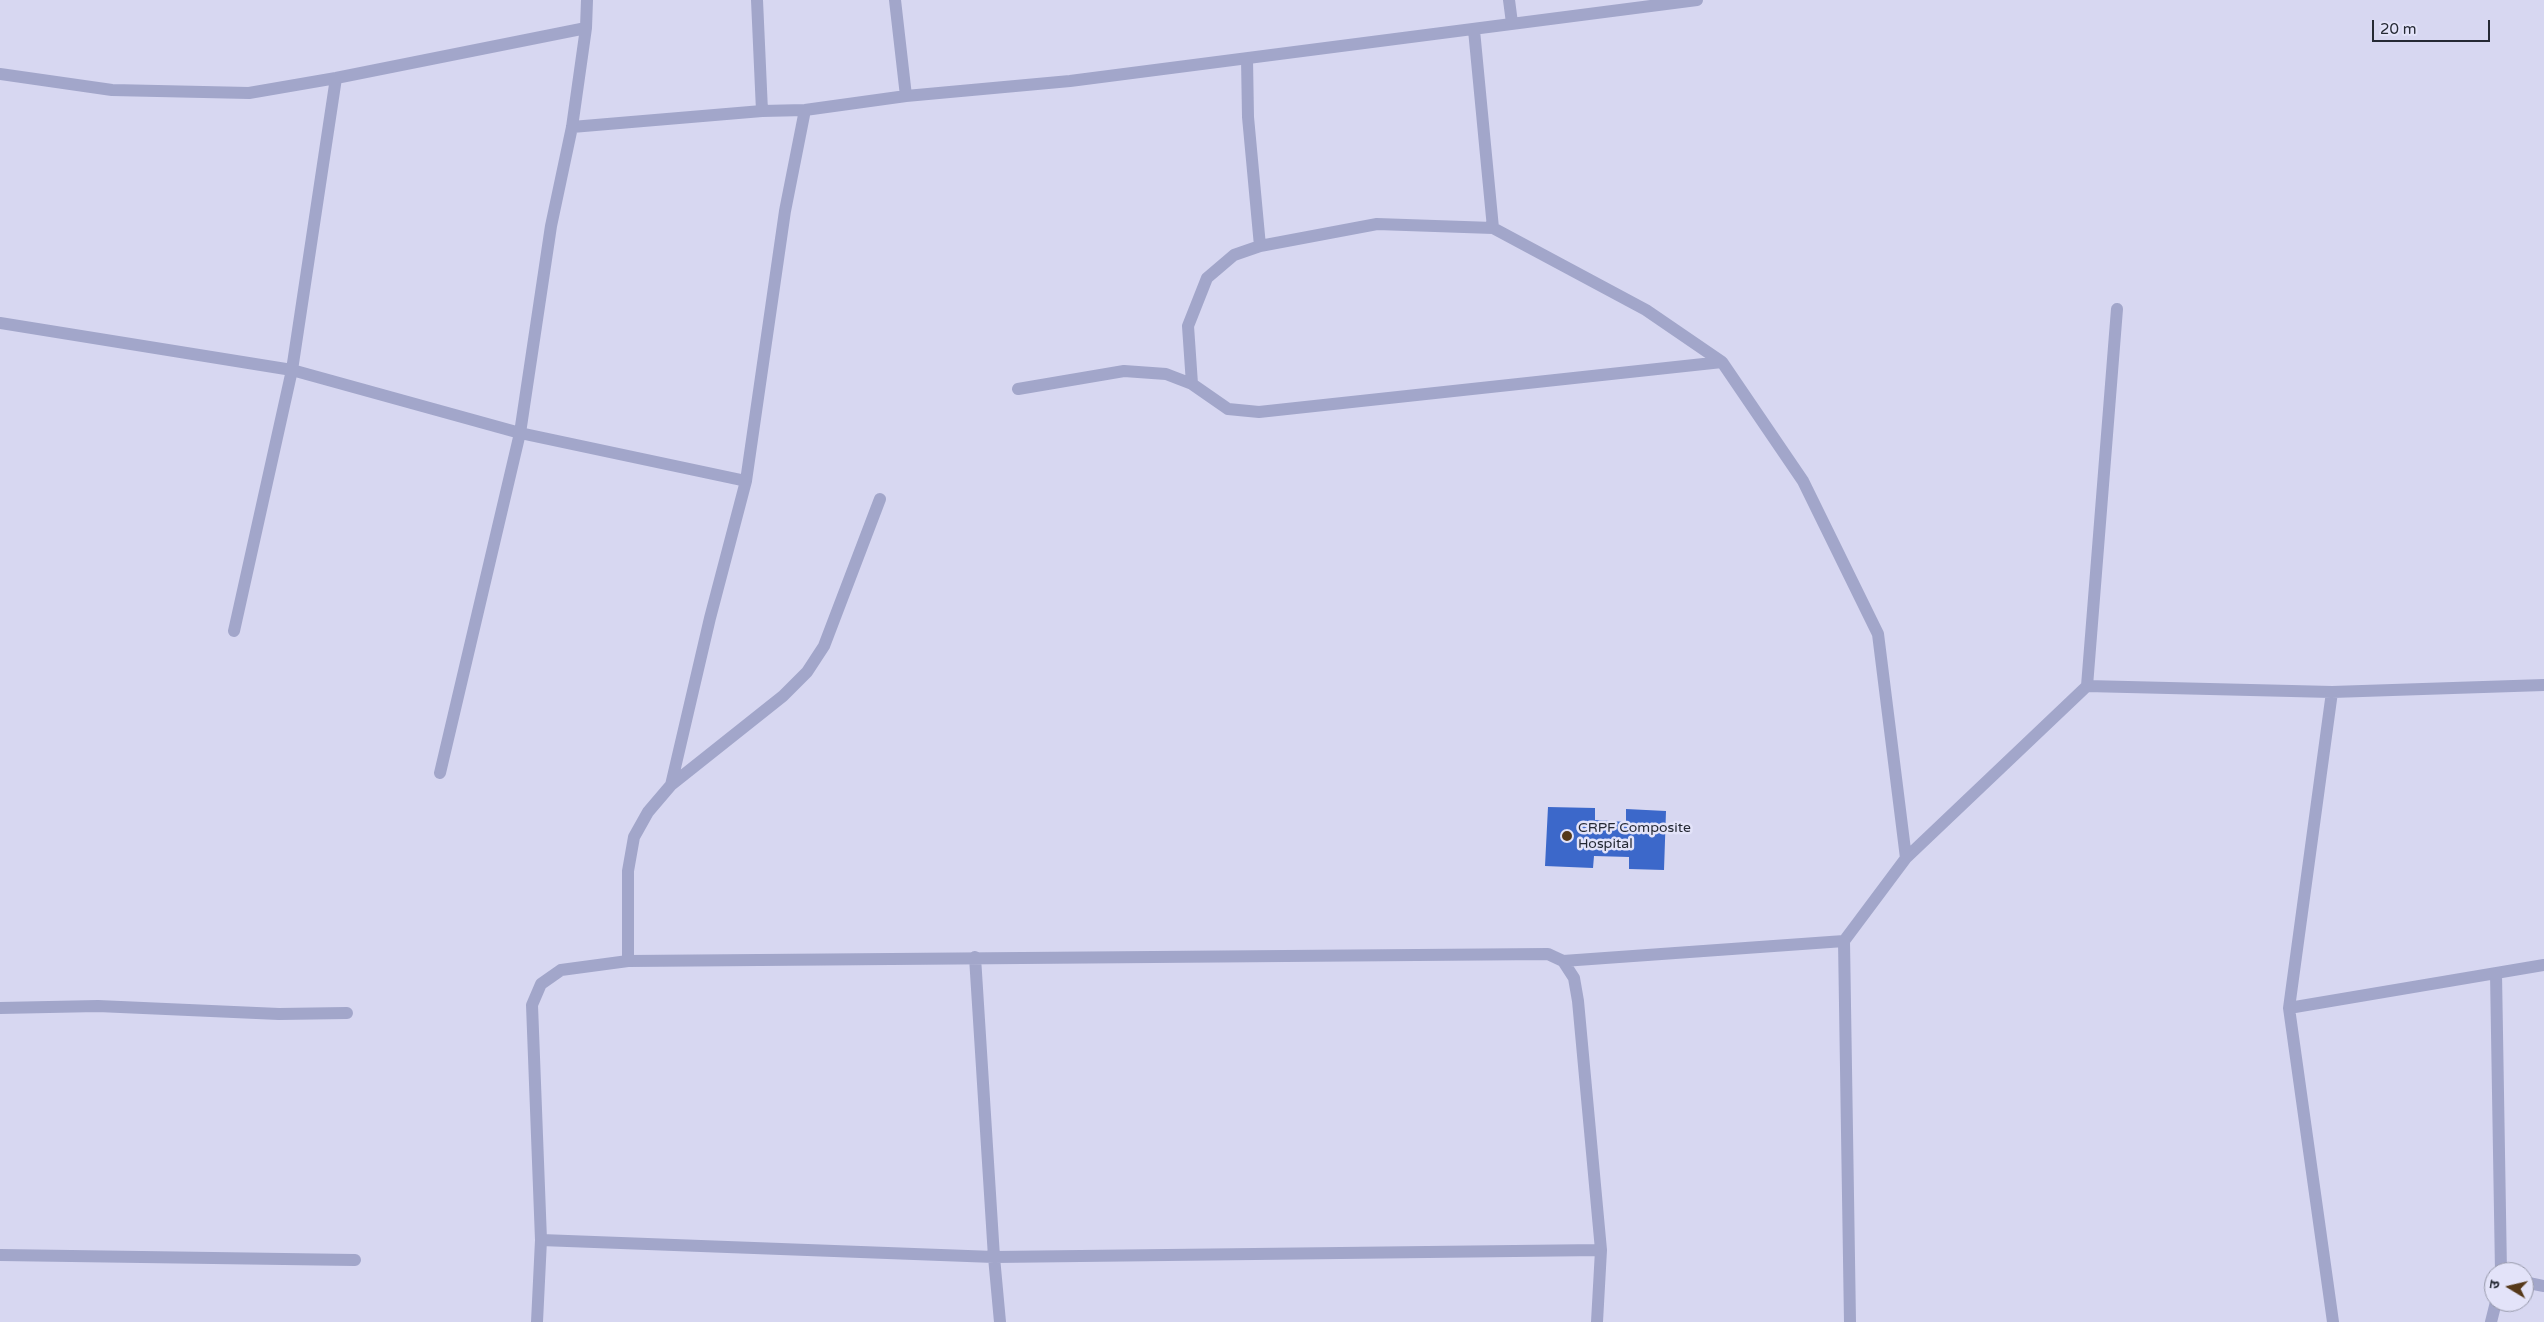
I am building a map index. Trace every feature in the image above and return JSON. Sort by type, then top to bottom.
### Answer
[{"type":"street","points":[[440,774],[520,433],[551,226],[572,127],[586,28],[587,0]]},
{"type":"street","points":[[757,0],[762,111]]},
{"type":"street","points":[[895,0],[906,96]]},
{"type":"street","points":[[1510,0],[1512,23]]},
{"type":"street","points":[[572,127],[762,111],[805,110],[906,96],[1070,81],[1697,0]]},
{"type":"street","points":[[0,74],[112,90],[249,93],[336,78],[586,28]]},
{"type":"street","points":[[1474,30],[1494,228]]},
{"type":"street","points":[[1246,59],[1248,117],[1260,246]]},
{"type":"street","points":[[234,631],[292,370],[336,78]]},
{"type":"street","points":[[671,785],[710,618],[746,481],[785,211],[805,110]]},
{"type":"street","points":[[1192,384],[1188,326],[1207,278],[1234,255],[1260,246],[1377,224],[1494,228],[1646,310],[1722,362],[1803,481],[1878,634],[1906,858]]},
{"type":"street","points":[[1850,1322],[1844,941],[1906,858],[2087,686],[2117,309]]},
{"type":"street","points":[[0,323],[292,370],[520,433],[746,481]]},
{"type":"street","points":[[1018,389],[1124,371],[1166,374],[1192,384],[1228,409],[1259,412],[1722,362]]},
{"type":"street","points":[[628,961],[628,871],[634,837],[648,812],[671,785],[783,696],[808,672],[824,646],[880,499]]},
{"type":"street","points":[[2087,686],[2332,692],[2544,685]]},
{"type":"street","points":[[2332,692],[2289,1008],[2333,1322]]},
{"type":"street","points":[[537,1322],[541,1240],[532,1005],[541,984],[561,970],[628,961],[975,957],[1548,954],[1563,961],[1844,941]]},
{"type":"street","points":[[975,957],[994,1257],[1000,1322]]},
{"type":"street","points":[[1563,961],[1574,978],[1578,1002],[1601,1250],[1597,1322]]},
{"type":"street","points":[[2289,1008],[2544,965]]},
{"type":"street","points":[[2496,973],[2501,1262]]},
{"type":"street","points":[[0,1008],[98,1006],[280,1014],[347,1013]]},
{"type":"street","points":[[541,1240],[994,1257],[1601,1250]]},
{"type":"street","points":[[0,1255],[355,1260]]},
{"type":"building","points":[[1548,807],[1595,808],[1595,820],[1626,822],[1626,809],[1666,811],[1664,870],[1629,869],[1629,857],[1594,856],[1593,868],[1545,866]]},
{"type":"place","name":"CRPF Composite Hospital","points":[[1567,836]]}]
